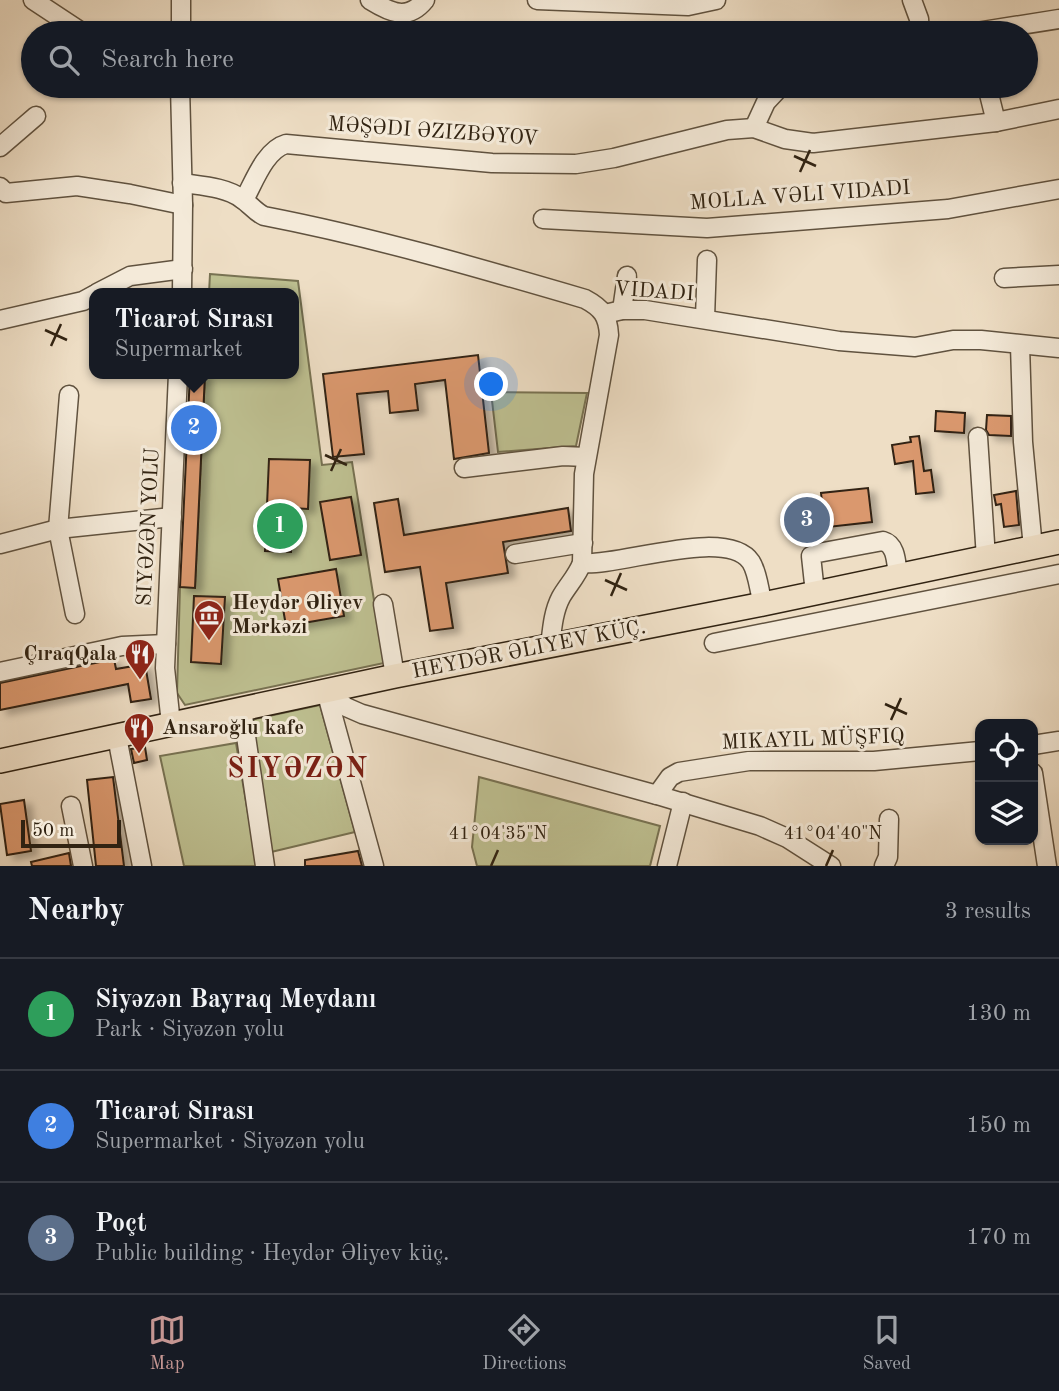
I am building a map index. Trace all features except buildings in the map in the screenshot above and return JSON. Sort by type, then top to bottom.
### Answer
[{"type":"main road","name":"HEYDƏR ƏLIYEV KÜÇ.","points":[[0,761],[395,676],[550,647],[1059,542]]},
{"type":"street","points":[[33,0],[65,21]]},
{"type":"street","points":[[181,0],[181,21]]},
{"type":"street","points":[[370,0],[407,14],[416,11],[425,0]]},
{"type":"street","points":[[537,0],[688,6],[716,0]]},
{"type":"street","points":[[912,0],[919,21]]},
{"type":"street","points":[[1038,22],[1059,19]]},
{"type":"street","points":[[179,98],[182,288]]},
{"type":"street","points":[[754,128],[770,98]]},
{"type":"street","points":[[990,98],[996,122]]},
{"type":"street","name":"MƏŞƏDI ƏZIZBƏYOV","points":[[244,200],[270,155],[278,146],[286,144],[492,163],[576,163],[614,158],[727,130],[754,128],[785,139],[813,143],[996,122],[1059,109]]},
{"type":"street","points":[[0,148],[36,116]]},
{"type":"street","name":"VIDADI","points":[[182,183],[225,190],[244,200],[264,216],[337,230],[447,259],[585,299],[613,312],[645,310],[839,341],[915,347],[953,340],[981,340],[1059,348]]},
{"type":"street","points":[[2,192],[77,186],[183,205]]},
{"type":"street","name":"MOLLA VƏLI VIDADI","points":[[543,219],[707,228],[947,209],[1059,189]]},
{"type":"street","points":[[705,318],[707,260]]},
{"type":"street","points":[[107,288],[130,276],[183,269]]},
{"type":"street","points":[[1003,278],[1059,275]]},
{"type":"street","points":[[550,647],[556,609],[582,563],[586,457],[613,312],[627,276]]},
{"type":"street","points":[[0,320],[89,298]]},
{"type":"street","points":[[1020,345],[1023,442],[1033,548]]},
{"type":"street","name":"SIYƏZƏN YOLU","points":[[171,724],[166,689],[166,644],[178,379]]},
{"type":"street","points":[[69,394],[58,529],[75,614]]},
{"type":"street","points":[[978,438],[986,558]]},
{"type":"street","points":[[464,468],[563,456],[586,457]]},
{"type":"street","points":[[0,544],[58,529],[172,517]]},
{"type":"street","points":[[815,593],[811,556],[818,553],[883,541],[893,548],[898,576]]},
{"type":"street","points":[[515,554],[583,543]]},
{"type":"street","points":[[582,563],[704,547],[733,551],[744,555],[752,564],[763,604]]},
{"type":"street","points":[[714,643],[1059,574]]},
{"type":"street","points":[[852,585],[857,614]]},
{"type":"street","points":[[383,604],[395,676]]},
{"type":"street","points":[[0,672],[122,646],[166,644]]},
{"type":"street","points":[[326,691],[346,707],[362,714],[683,802],[775,832],[831,866]]},
{"type":"street","points":[[326,691],[374,866]]},
{"type":"street","points":[[242,709],[265,866]]},
{"type":"street","points":[[117,737],[142,866]]},
{"type":"street","points":[[1038,744],[1059,741]]},
{"type":"street","points":[[657,795],[670,777],[679,772],[749,761],[874,761],[975,751]]},
{"type":"street","points":[[1034,782],[1047,866]]},
{"type":"street","points":[[667,866],[683,802]]},
{"type":"street","points":[[71,806],[83,866]]},
{"type":"street","points":[[884,866],[888,858],[889,819]]},
{"type":"green space","points":[[210,274],[298,281],[299,288],[209,288]]},
{"type":"green space","points":[[299,289],[322,465],[352,462],[384,663],[185,705],[177,693],[180,587],[195,587],[205,379],[299,379]]},
{"type":"green space","points":[[491,392],[587,393],[576,446],[498,452]]},
{"type":"green space","points":[[320,705],[355,832],[267,853],[251,720]]},
{"type":"green space","points":[[236,743],[257,866],[184,866],[160,756]]},
{"type":"green space","points":[[479,777],[660,826],[650,866],[477,866],[472,847]]},
{"type":"place","name":"Ticarət Sırası","points":[[194,428]]},
{"type":"place","name":"Poçt","points":[[807,520]]},
{"type":"place","name":"Siyəzən Bayraq Meydanı","points":[[280,526]]},
{"type":"place","name":"Heydər Əliyev Mərkəzi","points":[[209,642]]},
{"type":"place","name":"ÇıraqQala","points":[[140,681]]},
{"type":"place","name":"Ansaroğlu kafe","points":[[139,755]]},
{"type":"district","name":"SIYƏZƏN","points":[[298,770]]}]
